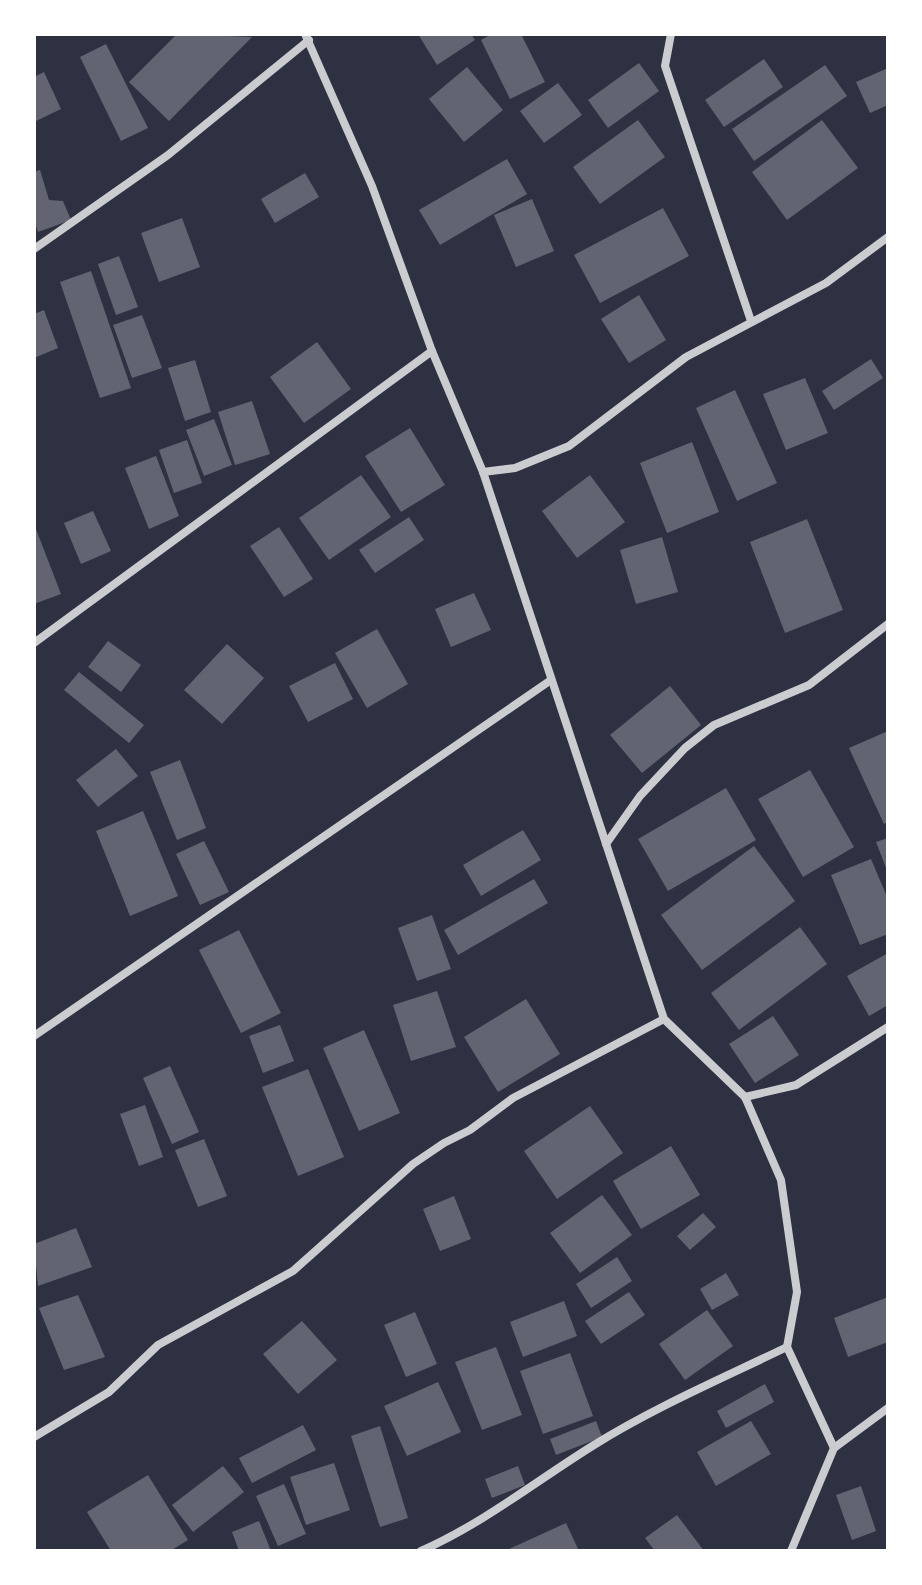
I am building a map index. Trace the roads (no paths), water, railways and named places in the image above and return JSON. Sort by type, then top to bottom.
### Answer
[{"type":"street","points":[[671,34],[665,66],[751,321]]},
{"type":"street","points":[[34,249],[168,155],[307,37],[372,186],[432,351],[483,472],[664,1019],[745,1097],[781,1180],[797,1292],[787,1347],[834,1448]]},
{"type":"street","points":[[483,472],[515,468],[569,446],[654,378],[751,321],[826,283],[888,237]]},
{"type":"street","points":[[34,643],[432,351]]},
{"type":"street","points":[[606,844],[640,796],[685,748],[714,725],[780,700],[809,685],[888,624]]},
{"type":"street","points":[[34,1036],[551,680]]},
{"type":"street","points":[[34,1437],[109,1392],[158,1345],[293,1271],[413,1164],[444,1143],[470,1130],[513,1098],[664,1019]]},
{"type":"street","points":[[745,1097],[796,1085],[888,1027]]},
{"type":"street","points":[[421,1551],[479,1522],[627,1426],[787,1347]]},
{"type":"street","points":[[791,1551],[834,1448],[888,1408]]}]
